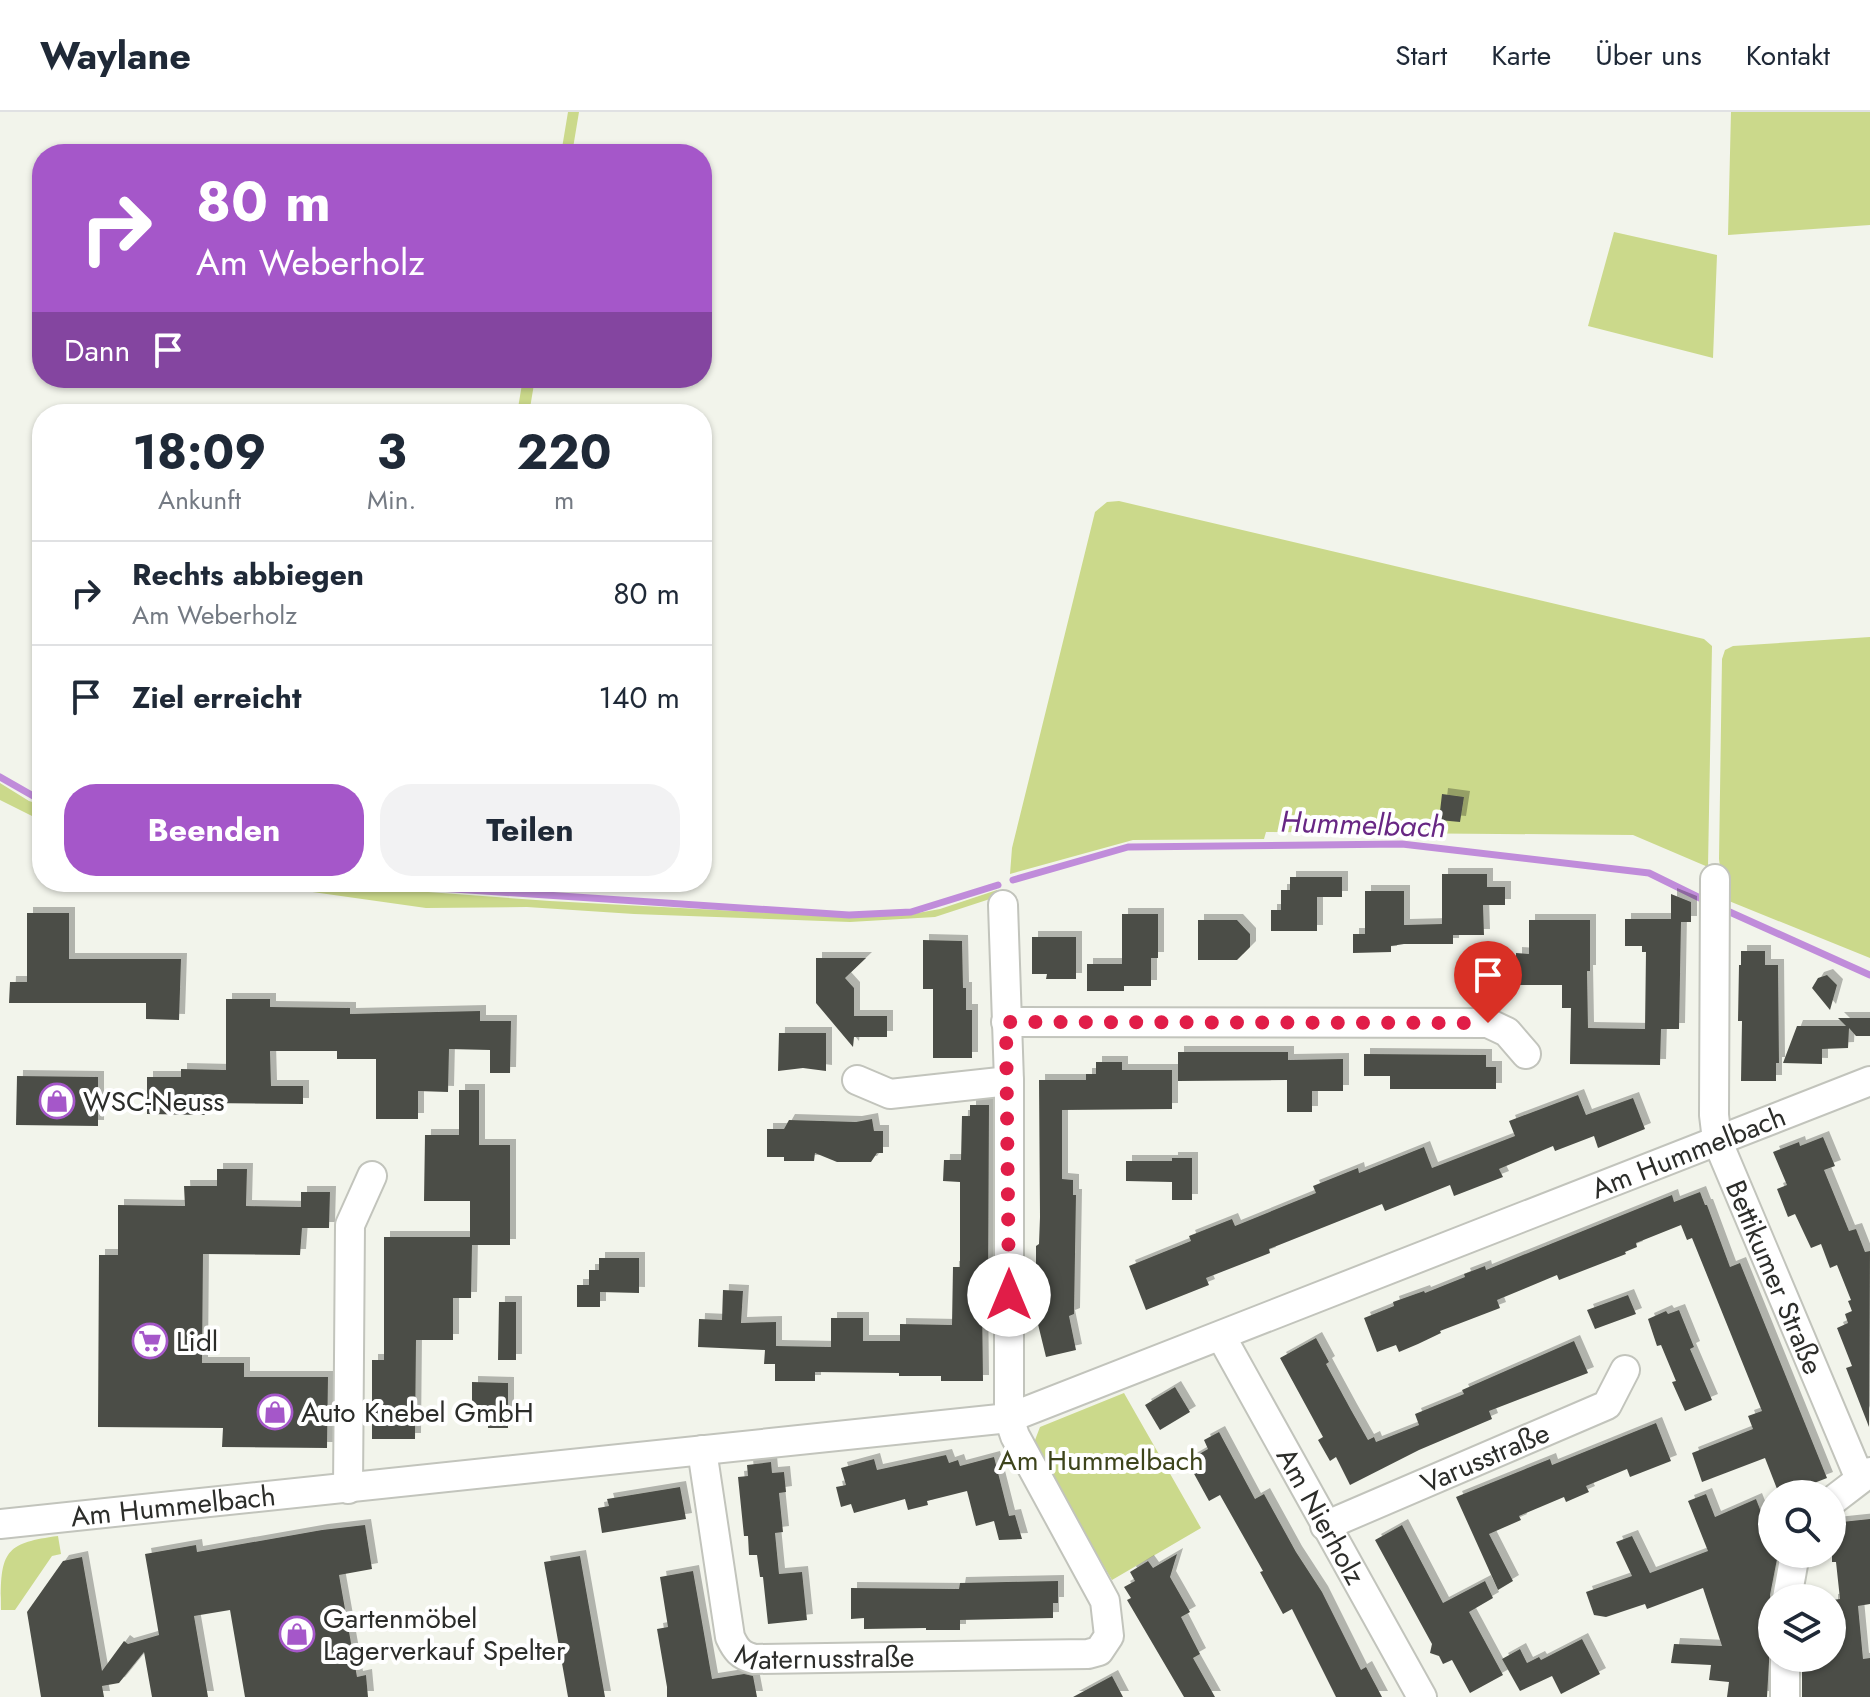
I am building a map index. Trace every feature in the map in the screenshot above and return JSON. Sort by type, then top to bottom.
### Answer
[{"type":"street","name":"Bettikumer Straße","points":[[1715,879],[1714,1115],[1717,1140],[1865,1475]]},
{"type":"street","points":[[1003,905],[1009,1081],[1009,1418]]},
{"type":"street","points":[[1006,1022],[1488,1023],[1507,1032],[1526,1054]]},
{"type":"street","points":[[857,1080],[890,1094],[1009,1081]]},
{"type":"street","name":"Am Hummelbach","points":[[0,1524],[1009,1418],[1870,1081]]},
{"type":"street","points":[[348,1489],[350,1225],[372,1176]]},
{"type":"street","name":"Am Nierholz","points":[[1221,1336],[1422,1697]]},
{"type":"street","name":"Varusstraße","points":[[1325,1526],[1607,1405],[1625,1370]]},
{"type":"street","name":"Maternusstraße","points":[[702,1450],[730,1637],[743,1656],[754,1659],[1088,1654],[1099,1651],[1109,1636],[1105,1601],[1015,1436],[1009,1418]]},
{"type":"street","points":[[1846,1490],[1865,1475]]},
{"type":"street","points":[[1785,1672],[1785,1697]]},
{"type":"green space","points":[[568,112],[579,112],[574,144],[563,144]]},
{"type":"green space","points":[[1731,112],[1870,112],[1870,225],[1728,235]]},
{"type":"green space","points":[[1614,232],[1717,255],[1713,358],[1588,326]]},
{"type":"green space","points":[[521,388],[533,388],[531,404],[519,404]]},
{"type":"green space","points":[[1119,501],[1704,639],[1712,646],[1708,867],[1633,835],[1266,832],[1264,839],[1133,840],[1010,874],[1012,848],[1095,512],[1107,502]]},
{"type":"green space","points":[[1870,637],[1870,958],[1724,899],[1719,859],[1722,659],[1725,650],[1733,646]]},
{"type":"green space","points":[[0,783],[32,802],[32,816],[0,800]]},
{"type":"green space","points":[[997,890],[996,897],[935,917],[850,922],[527,907],[426,908],[313,892],[428,892],[849,917],[912,914],[940,909]]},
{"type":"green space","name":"Am Hummelbach","points":[[1124,1393],[1201,1528],[1112,1580],[1032,1448],[1040,1427]]},
{"type":"green space","points":[[58,1536],[61,1554],[52,1556],[15,1610],[1,1610],[2,1575],[9,1554],[26,1542]]},
{"type":"building","points":[[1442,794],[1464,797],[1460,822],[1439,820]]},
{"type":"building","points":[[1442,874],[1487,874],[1487,887],[1505,887],[1505,905],[1483,905],[1484,935],[1453,935],[1453,944],[1404,944],[1391,946],[1391,952],[1353,953],[1353,934],[1365,934],[1365,891],[1404,891],[1404,925],[1442,924]]},
{"type":"building","points":[[1290,877],[1342,877],[1342,897],[1317,897],[1317,931],[1271,931],[1271,910],[1281,910],[1281,890],[1290,890]]},
{"type":"building","points":[[1671,894],[1691,902],[1691,922],[1681,922],[1679,1029],[1661,1029],[1660,1065],[1570,1064],[1571,1008],[1562,1008],[1562,985],[1516,985],[1516,953],[1529,954],[1529,920],[1590,920],[1588,1028],[1645,1029],[1646,952],[1642,952],[1642,946],[1625,946],[1625,919],[1671,919]]},
{"type":"building","points":[[27,913],[69,913],[69,959],[181,959],[179,1020],[146,1019],[146,1003],[9,1003],[10,982],[27,982]]},
{"type":"building","points":[[1122,914],[1158,914],[1158,958],[1151,958],[1151,986],[1124,986],[1124,991],[1087,991],[1087,964],[1122,964]]},
{"type":"building","points":[[1198,920],[1237,920],[1250,934],[1250,947],[1237,960],[1198,960]]},
{"type":"building","points":[[1032,937],[1076,937],[1076,979],[1046,979],[1047,974],[1032,974]]},
{"type":"building","points":[[923,940],[962,941],[966,1010],[972,1010],[972,1058],[933,1058],[933,989],[923,989]]},
{"type":"building","points":[[1741,951],[1765,951],[1765,965],[1778,965],[1779,1063],[1776,1063],[1776,1081],[1741,1081],[1742,1021],[1738,1021]]},
{"type":"building","points":[[816,958],[866,958],[845,978],[854,988],[854,1016],[887,1016],[887,1037],[854,1037],[853,1047],[816,1003]]},
{"type":"building","points":[[1827,975],[1837,985],[1830,1010],[1812,988],[1818,978]]},
{"type":"building","points":[[226,999],[270,999],[270,1007],[350,1008],[350,1014],[480,1011],[480,1021],[511,1021],[510,1073],[490,1073],[490,1050],[449,1049],[448,1092],[418,1091],[418,1119],[376,1119],[376,1059],[337,1059],[337,1051],[270,1051],[271,1086],[303,1086],[303,1104],[205,1103],[205,1115],[147,1114],[147,1077],[181,1077],[181,1069],[226,1070]]},
{"type":"building","points":[[1838,1018],[1870,1018],[1870,1036],[1856,1036],[1849,1028],[1848,1048],[1822,1049],[1822,1064],[1783,1063],[1797,1026],[1846,1026]]},
{"type":"building","points":[[779,1033],[826,1033],[826,1071],[803,1068],[778,1071]]},
{"type":"building","points":[[1178,1052],[1288,1052],[1288,1060],[1343,1059],[1343,1091],[1312,1091],[1312,1112],[1287,1112],[1287,1080],[1178,1081]]},
{"type":"building","points":[[1364,1054],[1486,1055],[1486,1067],[1496,1067],[1496,1089],[1390,1089],[1390,1076],[1364,1076]]},
{"type":"building","points":[[1096,1062],[1122,1062],[1122,1070],[1172,1070],[1172,1109],[1062,1110],[1062,1179],[1073,1180],[1073,1195],[1076,1195],[1074,1314],[1069,1316],[1076,1350],[1046,1357],[1035,1312],[1039,1289],[1036,1286],[1036,1246],[1039,1244],[1040,1217],[1039,1080],[1086,1080],[1086,1074],[1096,1074]]},
{"type":"building","name":"WSC-Neuss","points":[[17,1076],[98,1077],[98,1126],[16,1125]]},
{"type":"building","points":[[459,1090],[479,1090],[479,1145],[510,1145],[510,1245],[472,1245],[471,1298],[453,1298],[453,1340],[416,1340],[415,1439],[372,1439],[372,1360],[384,1360],[384,1237],[470,1237],[470,1201],[424,1201],[425,1135],[459,1135]]},
{"type":"building","points":[[1578,1095],[1586,1115],[1633,1098],[1645,1129],[1598,1148],[1594,1136],[1555,1151],[1553,1146],[1499,1169],[1503,1177],[1454,1196],[1450,1185],[1385,1211],[1382,1204],[1269,1249],[1270,1253],[1206,1278],[1209,1285],[1146,1310],[1129,1266],[1191,1241],[1189,1236],[1232,1219],[1235,1226],[1316,1193],[1313,1186],[1358,1168],[1359,1173],[1424,1147],[1432,1168],[1515,1136],[1509,1121]]},
{"type":"building","points":[[970,1105],[989,1105],[988,1299],[982,1299],[983,1381],[941,1381],[941,1376],[899,1376],[899,1373],[815,1372],[815,1381],[775,1381],[775,1364],[764,1364],[765,1350],[698,1347],[699,1319],[722,1320],[723,1290],[743,1291],[741,1323],[776,1322],[776,1346],[831,1347],[831,1318],[863,1318],[863,1341],[900,1341],[900,1324],[952,1325],[953,1267],[960,1267],[960,1182],[943,1181],[944,1160],[961,1160],[962,1116],[970,1116]]},
{"type":"building","points":[[872,1119],[874,1131],[883,1131],[883,1153],[877,1153],[871,1162],[837,1162],[815,1153],[814,1161],[784,1161],[784,1157],[767,1157],[767,1129],[784,1129],[789,1120],[856,1122]]},
{"type":"building","points":[[1823,1137],[1835,1166],[1824,1170],[1849,1231],[1856,1229],[1865,1252],[1870,1251],[1869,1427],[1846,1368],[1852,1366],[1837,1328],[1848,1323],[1845,1314],[1852,1311],[1848,1301],[1851,1300],[1837,1265],[1830,1268],[1821,1244],[1811,1248],[1795,1214],[1788,1217],[1777,1189],[1787,1185],[1773,1152]]},
{"type":"building","points":[[1172,1158],[1192,1158],[1192,1200],[1172,1200],[1172,1182],[1126,1181],[1126,1161],[1172,1161]]},
{"type":"building","points":[[217,1169],[247,1169],[246,1206],[301,1207],[301,1192],[330,1192],[329,1228],[302,1228],[300,1255],[203,1254],[202,1363],[244,1363],[244,1377],[328,1377],[327,1448],[222,1447],[223,1428],[98,1427],[99,1255],[118,1255],[118,1205],[185,1206],[184,1186],[217,1186]]},
{"type":"building","points":[[1700,1192],[1730,1267],[1740,1263],[1827,1478],[1774,1480],[1765,1458],[1702,1482],[1692,1453],[1753,1429],[1748,1416],[1762,1411],[1692,1238],[1687,1240],[1681,1225],[1636,1243],[1637,1247],[1626,1254],[1559,1280],[1557,1275],[1497,1300],[1500,1308],[1440,1331],[1399,1352],[1396,1345],[1377,1352],[1364,1318],[1394,1306],[1393,1302],[1425,1293],[1485,1266],[1486,1270],[1672,1195],[1674,1202]]},
{"type":"building","points":[[599,1258],[639,1258],[639,1293],[600,1292],[600,1307],[577,1307],[577,1285],[589,1285],[589,1270],[599,1270]]},
{"type":"building","points":[[1628,1295],[1636,1314],[1595,1329],[1587,1310]]},
{"type":"building","points":[[499,1302],[516,1302],[516,1360],[498,1360]]},
{"type":"building","points":[[1679,1310],[1694,1347],[1690,1349],[1712,1400],[1685,1411],[1672,1382],[1676,1381],[1661,1345],[1657,1346],[1648,1319],[1666,1311],[1668,1314]]},
{"type":"building","points":[[1316,1338],[1329,1362],[1326,1364],[1368,1440],[1374,1437],[1376,1442],[1419,1425],[1415,1414],[1464,1394],[1462,1390],[1574,1341],[1588,1373],[1489,1411],[1492,1419],[1419,1450],[1350,1485],[1336,1457],[1330,1461],[1318,1440],[1323,1437],[1280,1358]]},
{"type":"building","points":[[472,1382],[508,1383],[508,1428],[488,1428],[488,1422],[472,1422]]},
{"type":"building","points":[[1175,1387],[1190,1412],[1160,1430],[1145,1405]]},
{"type":"building","points":[[1656,1423],[1671,1461],[1630,1477],[1627,1469],[1586,1486],[1589,1492],[1566,1502],[1564,1497],[1519,1516],[1521,1520],[1489,1534],[1513,1581],[1498,1590],[1456,1497],[1550,1459],[1552,1465]]},
{"type":"building","points":[[1219,1432],[1255,1499],[1264,1494],[1322,1592],[1361,1670],[1366,1667],[1382,1697],[1336,1697],[1292,1609],[1283,1614],[1260,1572],[1263,1571],[1220,1495],[1209,1501],[1187,1461],[1208,1449],[1204,1440]]},
{"type":"building","points":[[946,1455],[949,1463],[958,1460],[960,1466],[994,1457],[1009,1516],[1015,1515],[1022,1539],[999,1540],[994,1521],[976,1526],[967,1491],[927,1501],[928,1505],[908,1510],[905,1499],[854,1513],[851,1504],[841,1507],[836,1487],[846,1485],[841,1468],[874,1459],[877,1470]]},
{"type":"building","points":[[771,1462],[772,1473],[784,1472],[786,1492],[779,1493],[783,1532],[775,1533],[779,1574],[802,1572],[807,1620],[768,1624],[763,1577],[760,1577],[757,1555],[749,1555],[748,1536],[744,1536],[738,1477],[748,1476],[747,1465]]},
{"type":"building","points":[[680,1487],[686,1519],[602,1533],[598,1508],[609,1506],[607,1499]]},
{"type":"building","points":[[1706,1494],[1715,1517],[1756,1499],[1758,1568],[1775,1568],[1772,1584],[1758,1584],[1758,1672],[1768,1672],[1767,1697],[1727,1697],[1729,1682],[1709,1680],[1711,1665],[1671,1663],[1674,1644],[1722,1646],[1703,1588],[1647,1609],[1645,1604],[1606,1617],[1594,1615],[1586,1592],[1632,1576],[1616,1542],[1632,1536],[1650,1573],[1708,1551],[1688,1501]]},
{"type":"building","points":[[1870,1519],[1870,1604],[1858,1606],[1863,1659],[1870,1658],[1870,1697],[1802,1697],[1802,1672],[1846,1672],[1846,1584],[1838,1584],[1837,1568],[1846,1568],[1846,1522]]},
{"type":"building","points":[[365,1525],[372,1569],[339,1575],[357,1677],[366,1675],[368,1697],[245,1697],[230,1610],[194,1616],[208,1697],[152,1697],[144,1652],[119,1683],[102,1686],[104,1697],[41,1697],[27,1612],[63,1561],[82,1557],[102,1671],[124,1641],[128,1644],[159,1635],[145,1554],[196,1545],[197,1552]]},
{"type":"building","points":[[1402,1525],[1443,1603],[1485,1581],[1493,1598],[1469,1612],[1503,1675],[1470,1693],[1452,1660],[1443,1664],[1439,1656],[1430,1653],[1432,1644],[1375,1540]]},
{"type":"building","points":[[1177,1554],[1170,1577],[1190,1612],[1181,1617],[1200,1654],[1193,1658],[1215,1697],[1184,1697],[1127,1600],[1131,1598],[1124,1587],[1135,1581],[1130,1572],[1148,1561],[1153,1568]]},
{"type":"building","points":[[580,1556],[605,1697],[568,1697],[544,1562]]},
{"type":"building","points":[[693,1571],[712,1679],[744,1674],[753,1676],[757,1697],[667,1697],[657,1629],[668,1627],[660,1577]]},
{"type":"building","points":[[1058,1581],[1058,1603],[1053,1603],[1053,1618],[960,1620],[960,1630],[864,1629],[864,1618],[851,1619],[851,1588],[959,1589],[960,1583]]},
{"type":"building","points":[[1582,1639],[1600,1674],[1561,1694],[1552,1676],[1520,1691],[1502,1659],[1520,1649],[1527,1663],[1539,1657],[1541,1660]]},
{"type":"building","points":[[1112,1676],[1123,1697],[1073,1697]]},
{"type":"waterway","name":"Hummelbach","points":[[0,777],[32,795]]},
{"type":"waterway","name":"Hummelbach","points":[[1013,880],[1128,847],[1402,844],[1649,873],[1708,902]]},
{"type":"waterway","name":"Hummelbach","points":[[500,892],[849,915],[911,912],[998,885]]},
{"type":"waterway","name":"Hummelbach","points":[[1723,909],[1870,975]]},
{"type":"place","name":"WSC-Neuss","points":[[57,1101]]},
{"type":"place","name":"Lidl","points":[[150,1341]]},
{"type":"place","name":"Auto Knebel GmbH","points":[[275,1412]]},
{"type":"place","name":"Gartenmöbel Lagerverkauf Spelter","points":[[297,1634]]},
{"type":"route","points":[[1009,1295],[1006,1022],[1488,1023]]}]
